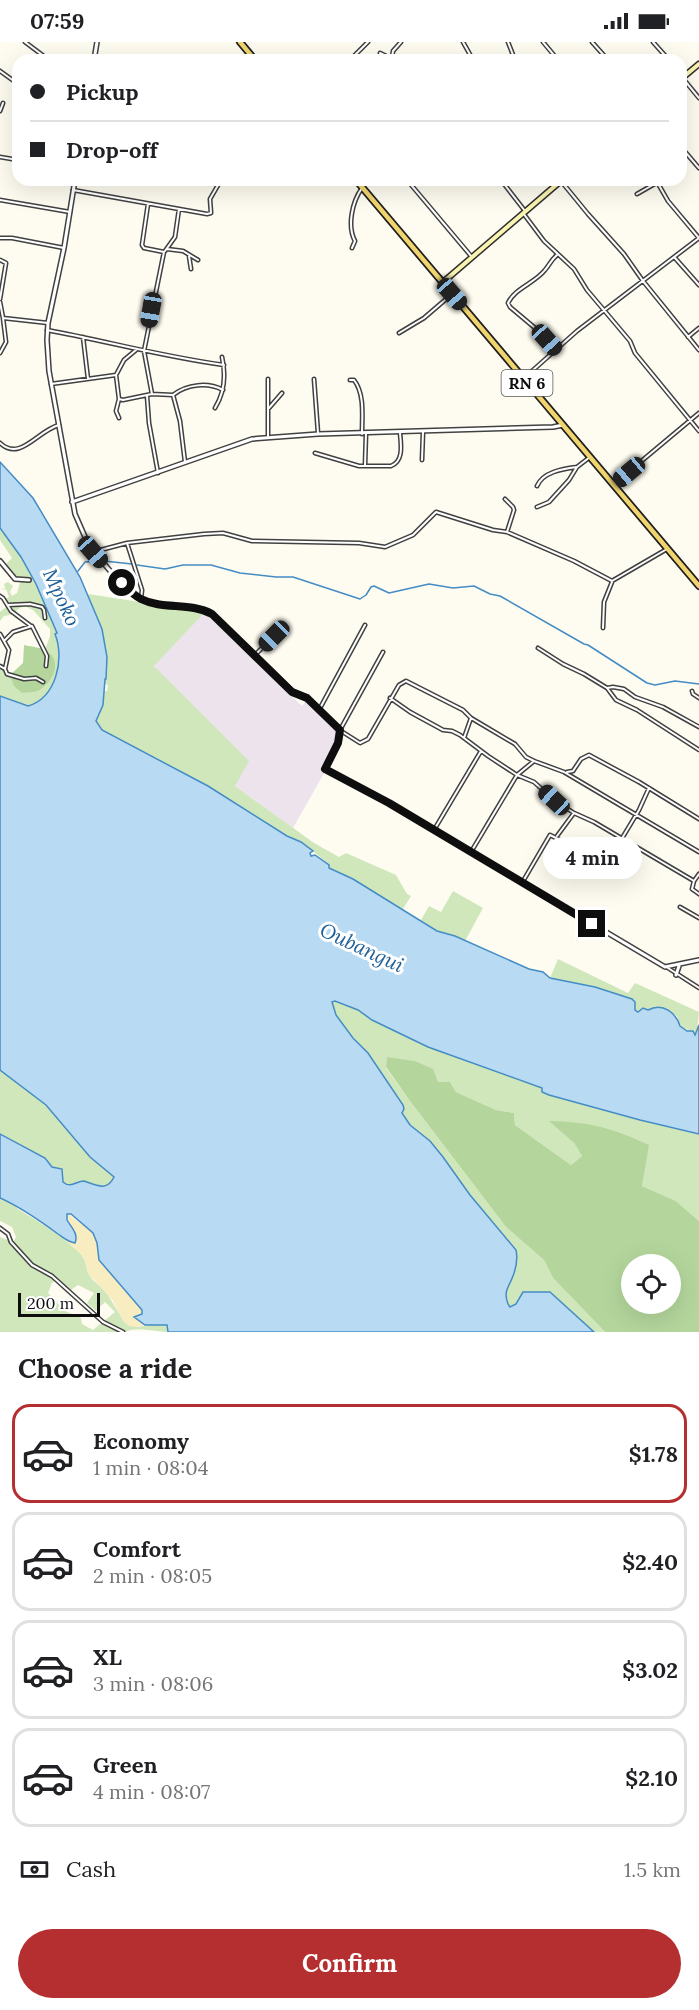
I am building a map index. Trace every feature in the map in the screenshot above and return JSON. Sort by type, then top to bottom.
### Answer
[{"type":"main road","points":[[240,42],[250,54]]},
{"type":"main road","points":[[687,73],[699,64]]},
{"type":"main road","points":[[442,283],[556,186]]},
{"type":"main road","name":"RN 6","points":[[362,188],[699,586]]},
{"type":"street","points":[[25,42],[41,54]]},
{"type":"street","points":[[356,54],[368,42]]},
{"type":"street","points":[[393,54],[401,42]]},
{"type":"street","points":[[463,44],[470,42]]},
{"type":"street","points":[[543,42],[553,54]]},
{"type":"street","points":[[592,42],[603,54]]},
{"type":"street","points":[[653,42],[664,54]]},
{"type":"street","points":[[687,85],[699,98]]},
{"type":"street","points":[[0,111],[3,103]]},
{"type":"street","points":[[687,154],[699,168]]},
{"type":"street","points":[[74,186],[64,248],[48,323],[48,360],[72,502],[81,530],[93,552],[111,572],[141,599],[151,603],[208,612],[292,692],[307,698],[341,730],[360,743],[368,739],[390,698],[402,682],[406,681],[463,710],[471,718],[505,736],[526,757],[564,772],[699,852]]},
{"type":"street","points":[[73,190],[210,214],[210,199],[218,186]]},
{"type":"street","points":[[412,186],[472,257]]},
{"type":"street","points":[[505,186],[544,241],[574,269],[587,290],[630,341],[635,352],[662,383],[680,410],[699,430]]},
{"type":"street","points":[[566,186],[588,214],[612,238],[643,281],[699,350]]},
{"type":"street","points":[[637,194],[649,186]]},
{"type":"street","points":[[523,379],[577,331],[699,238],[668,201],[660,186]]},
{"type":"street","points":[[352,248],[355,241],[351,234],[352,214],[362,188]]},
{"type":"street","points":[[0,200],[70,213]]},
{"type":"street","points":[[148,204],[142,245],[144,248],[164,252]]},
{"type":"street","points":[[152,394],[144,351],[164,252],[175,237],[179,209]]},
{"type":"street","points":[[0,238],[12,238],[64,248]]},
{"type":"street","points":[[167,249],[183,251],[198,260]]},
{"type":"street","points":[[556,350],[508,303],[512,297],[543,272],[558,254]]},
{"type":"street","points":[[189,256],[191,269]]},
{"type":"street","points":[[675,258],[699,285]]},
{"type":"street","points":[[0,260],[6,263],[0,300],[6,342],[0,353]]},
{"type":"street","points":[[399,333],[424,318],[452,294]]},
{"type":"street","points":[[3,318],[48,323]]},
{"type":"street","points":[[688,337],[699,328]]},
{"type":"street","points":[[47,330],[138,350],[224,364]]},
{"type":"street","points":[[83,337],[88,379]]},
{"type":"street","points":[[118,418],[116,411],[119,399],[116,375],[131,352],[138,350]]},
{"type":"street","points":[[215,408],[223,390],[225,376],[222,357]]},
{"type":"street","points":[[51,384],[116,375]]},
{"type":"street","points":[[268,379],[268,436]]},
{"type":"street","points":[[314,379],[318,434]]},
{"type":"street","points":[[350,380],[357,383],[361,398],[365,466]]},
{"type":"street","points":[[119,399],[152,394],[173,395],[186,387],[207,385],[223,390]]},
{"type":"street","points":[[269,408],[282,393]]},
{"type":"street","points":[[173,395],[180,421],[185,462]]},
{"type":"street","points":[[147,396],[149,423],[158,473]]},
{"type":"street","points":[[613,485],[699,413]]},
{"type":"street","points":[[0,443],[10,450],[19,450],[45,430],[59,425]]},
{"type":"street","points":[[72,502],[252,439],[268,436],[400,433],[563,425]]},
{"type":"street","points":[[422,460],[423,432]]},
{"type":"street","points":[[315,453],[341,462],[365,466],[391,466],[400,458],[400,433]]},
{"type":"street","points":[[537,486],[540,480],[552,472],[577,466],[591,457]]},
{"type":"street","points":[[537,507],[549,502],[569,480],[577,466]]},
{"type":"street","points":[[505,499],[514,510],[507,532]]},
{"type":"street","points":[[93,552],[127,543],[223,533],[252,541],[359,543],[385,547],[413,535],[436,512],[493,530],[507,532],[574,561],[612,581]]},
{"type":"street","points":[[127,543],[142,590],[141,599]]},
{"type":"street","points":[[603,628],[604,602],[612,581],[667,549]]},
{"type":"street","points":[[0,561],[15,579],[29,580]]},
{"type":"street","points":[[0,596],[11,612],[32,626],[47,656],[46,666]]},
{"type":"street","points":[[8,605],[38,606],[44,610],[45,618]]},
{"type":"street","points":[[319,710],[365,625]]},
{"type":"street","points":[[4,640],[13,632],[32,626]]},
{"type":"street","points":[[0,636],[9,650],[5,669],[7,675],[24,680],[36,678],[43,682]]},
{"type":"street","points":[[255,655],[274,636]]},
{"type":"street","points":[[538,648],[607,688],[616,700],[637,710],[699,750]]},
{"type":"street","points":[[383,652],[341,730],[338,743],[325,769],[389,803],[699,988]]},
{"type":"street","points":[[0,666],[5,669]]},
{"type":"street","points":[[607,688],[624,689],[634,697],[663,706],[699,727]]},
{"type":"street","points":[[692,691],[699,698]]},
{"type":"street","points":[[390,698],[443,730],[452,731],[464,738],[517,775],[534,782],[554,800],[574,813],[594,822],[694,881]]},
{"type":"street","points":[[464,738],[471,718]]},
{"type":"street","points":[[434,830],[481,751]]},
{"type":"street","points":[[564,772],[573,771],[581,759],[589,754],[699,819]]},
{"type":"street","points":[[471,852],[517,775],[534,761]]},
{"type":"street","points":[[522,883],[550,834],[596,858],[603,859],[615,850],[649,788]]},
{"type":"street","points":[[557,836],[574,813]]},
{"type":"street","points":[[699,874],[692,889],[699,894]]},
{"type":"street","points":[[680,907],[699,918]]},
{"type":"street","points":[[668,968],[699,960]]},
{"type":"street","points":[[676,975],[679,966]]},
{"type":"street","points":[[0,1228],[8,1234],[11,1242],[32,1265],[52,1276],[103,1322],[123,1332]]},
{"type":"shaded area","points":[[205,612],[302,706],[306,701],[344,738],[293,828],[235,786],[154,665]]},
{"type":"green space","points":[[0,528],[21,557],[36,584],[57,633],[55,635],[59,656],[56,677],[45,695],[38,702],[28,706],[0,696],[0,665],[7,676],[10,675],[45,650],[50,629],[33,610],[24,606],[15,614],[4,616],[0,621],[0,612],[7,606],[5,599],[9,597],[6,589],[1,590],[5,588],[4,584],[8,582],[13,586],[10,592],[12,596],[17,593],[21,579],[13,575],[5,565],[12,558],[0,540]]},
{"type":"green space","points":[[88,594],[205,612],[154,666],[249,761],[235,786],[314,843],[339,857],[346,853],[396,875],[407,894],[411,896],[403,909],[328,868],[329,864],[301,842],[152,757],[111,737],[98,726],[96,721],[103,705],[104,691],[107,691],[108,685],[105,684]]},
{"type":"green space","points":[[24,645],[46,650],[52,656],[55,666],[45,686],[37,691],[22,693],[14,686],[10,675],[23,663]]},
{"type":"green space","points":[[453,891],[483,908],[465,941],[437,931],[421,920],[429,906],[441,912]]},
{"type":"green space","points":[[558,959],[628,993],[635,983],[699,1012],[697,1034],[682,1027],[677,1016],[653,1008],[638,1012],[610,992],[550,978]]},
{"type":"green space","points":[[333,1001],[358,1010],[372,1020],[428,1047],[542,1088],[549,1095],[699,1134],[699,1221],[676,1201],[642,1186],[648,1145],[550,1121],[574,1143],[582,1156],[571,1165],[515,1125],[514,1113],[496,1110],[456,1092],[450,1082],[438,1082],[415,1061],[387,1058],[386,1068],[506,1227],[544,1260],[553,1278],[605,1332],[594,1332],[550,1292],[517,1302],[512,1307],[508,1304],[506,1290],[513,1277],[517,1259],[514,1248],[470,1195],[430,1141],[410,1125],[402,1113],[403,1105],[369,1054],[336,1015]]},
{"type":"green space","points":[[387,1057],[415,1061],[433,1069],[438,1082],[450,1082],[456,1092],[496,1110],[514,1113],[515,1125],[571,1165],[582,1156],[574,1143],[549,1121],[601,1127],[649,1145],[642,1186],[676,1201],[699,1221],[699,1332],[605,1332],[553,1278],[544,1260],[506,1227],[386,1067]]},
{"type":"green space","points":[[0,1070],[46,1105],[90,1157],[113,1176],[110,1183],[103,1186],[84,1181],[66,1184],[63,1182],[62,1169],[52,1167],[45,1158],[0,1134]]},
{"type":"green space","points":[[0,1198],[11,1202],[18,1209],[58,1234],[81,1254],[88,1273],[106,1292],[119,1313],[137,1327],[158,1324],[168,1326],[168,1332],[141,1329],[125,1332],[0,1332],[0,1237],[13,1242],[16,1237],[12,1227],[0,1221]],"holes":[[[58,1279],[71,1290],[78,1285],[94,1293],[87,1303],[96,1311],[105,1302],[115,1312],[93,1330],[82,1324],[81,1318],[65,1311],[48,1293],[52,1283]]]},
{"type":"sand","points":[[68,1214],[93,1233],[99,1253],[111,1273],[142,1310],[143,1313],[134,1317],[145,1325],[129,1326],[123,1321],[113,1301],[88,1273],[81,1254],[63,1238],[71,1242],[77,1241],[75,1232],[66,1220]]},
{"type":"water","points":[[0,462],[33,498],[80,577],[102,629],[107,657],[106,679],[103,705],[96,721],[102,730],[208,786],[287,836],[301,842],[313,851],[310,853],[311,856],[315,855],[329,865],[329,868],[353,879],[437,931],[455,936],[529,969],[543,972],[550,978],[595,987],[632,999],[635,1002],[635,1010],[638,1012],[643,1008],[648,1010],[664,1008],[672,1013],[680,1026],[687,1031],[693,1031],[695,1035],[699,1025],[699,1134],[549,1095],[542,1092],[542,1088],[428,1047],[372,1020],[358,1010],[335,1001],[332,1002],[336,1015],[353,1038],[368,1053],[403,1105],[402,1113],[410,1125],[430,1141],[470,1195],[516,1250],[516,1267],[506,1292],[510,1307],[516,1304],[523,1292],[550,1292],[594,1332],[168,1332],[167,1325],[145,1325],[134,1317],[142,1314],[142,1310],[99,1260],[93,1233],[71,1214],[67,1214],[67,1220],[75,1234],[75,1243],[66,1240],[29,1214],[0,1198],[0,1134],[45,1158],[52,1167],[62,1169],[63,1182],[66,1184],[71,1185],[84,1181],[105,1186],[114,1177],[90,1157],[46,1105],[0,1070],[0,696],[28,706],[38,702],[56,676],[59,655],[55,634],[57,633],[36,584],[21,557],[0,528]]},
{"type":"waterway","points":[[78,571],[85,562],[97,561]]},
{"type":"waterway","points":[[104,561],[132,564]]},
{"type":"waterway","points":[[137,565],[165,569],[183,565],[211,565],[240,573],[293,577],[360,599],[374,586],[389,593],[429,584],[453,588],[474,586],[500,596],[588,645],[647,683],[655,685],[675,681],[699,684]]},
{"type":"route","points":[[122,583],[137,597],[151,603],[200,609],[212,614],[292,692],[307,698],[340,730],[338,743],[325,769],[389,803],[592,924]]},
{"type":"water label","name":"Mpoko","points":[[62,597]]},
{"type":"water label","name":"Oubangui","points":[[362,947]]}]
